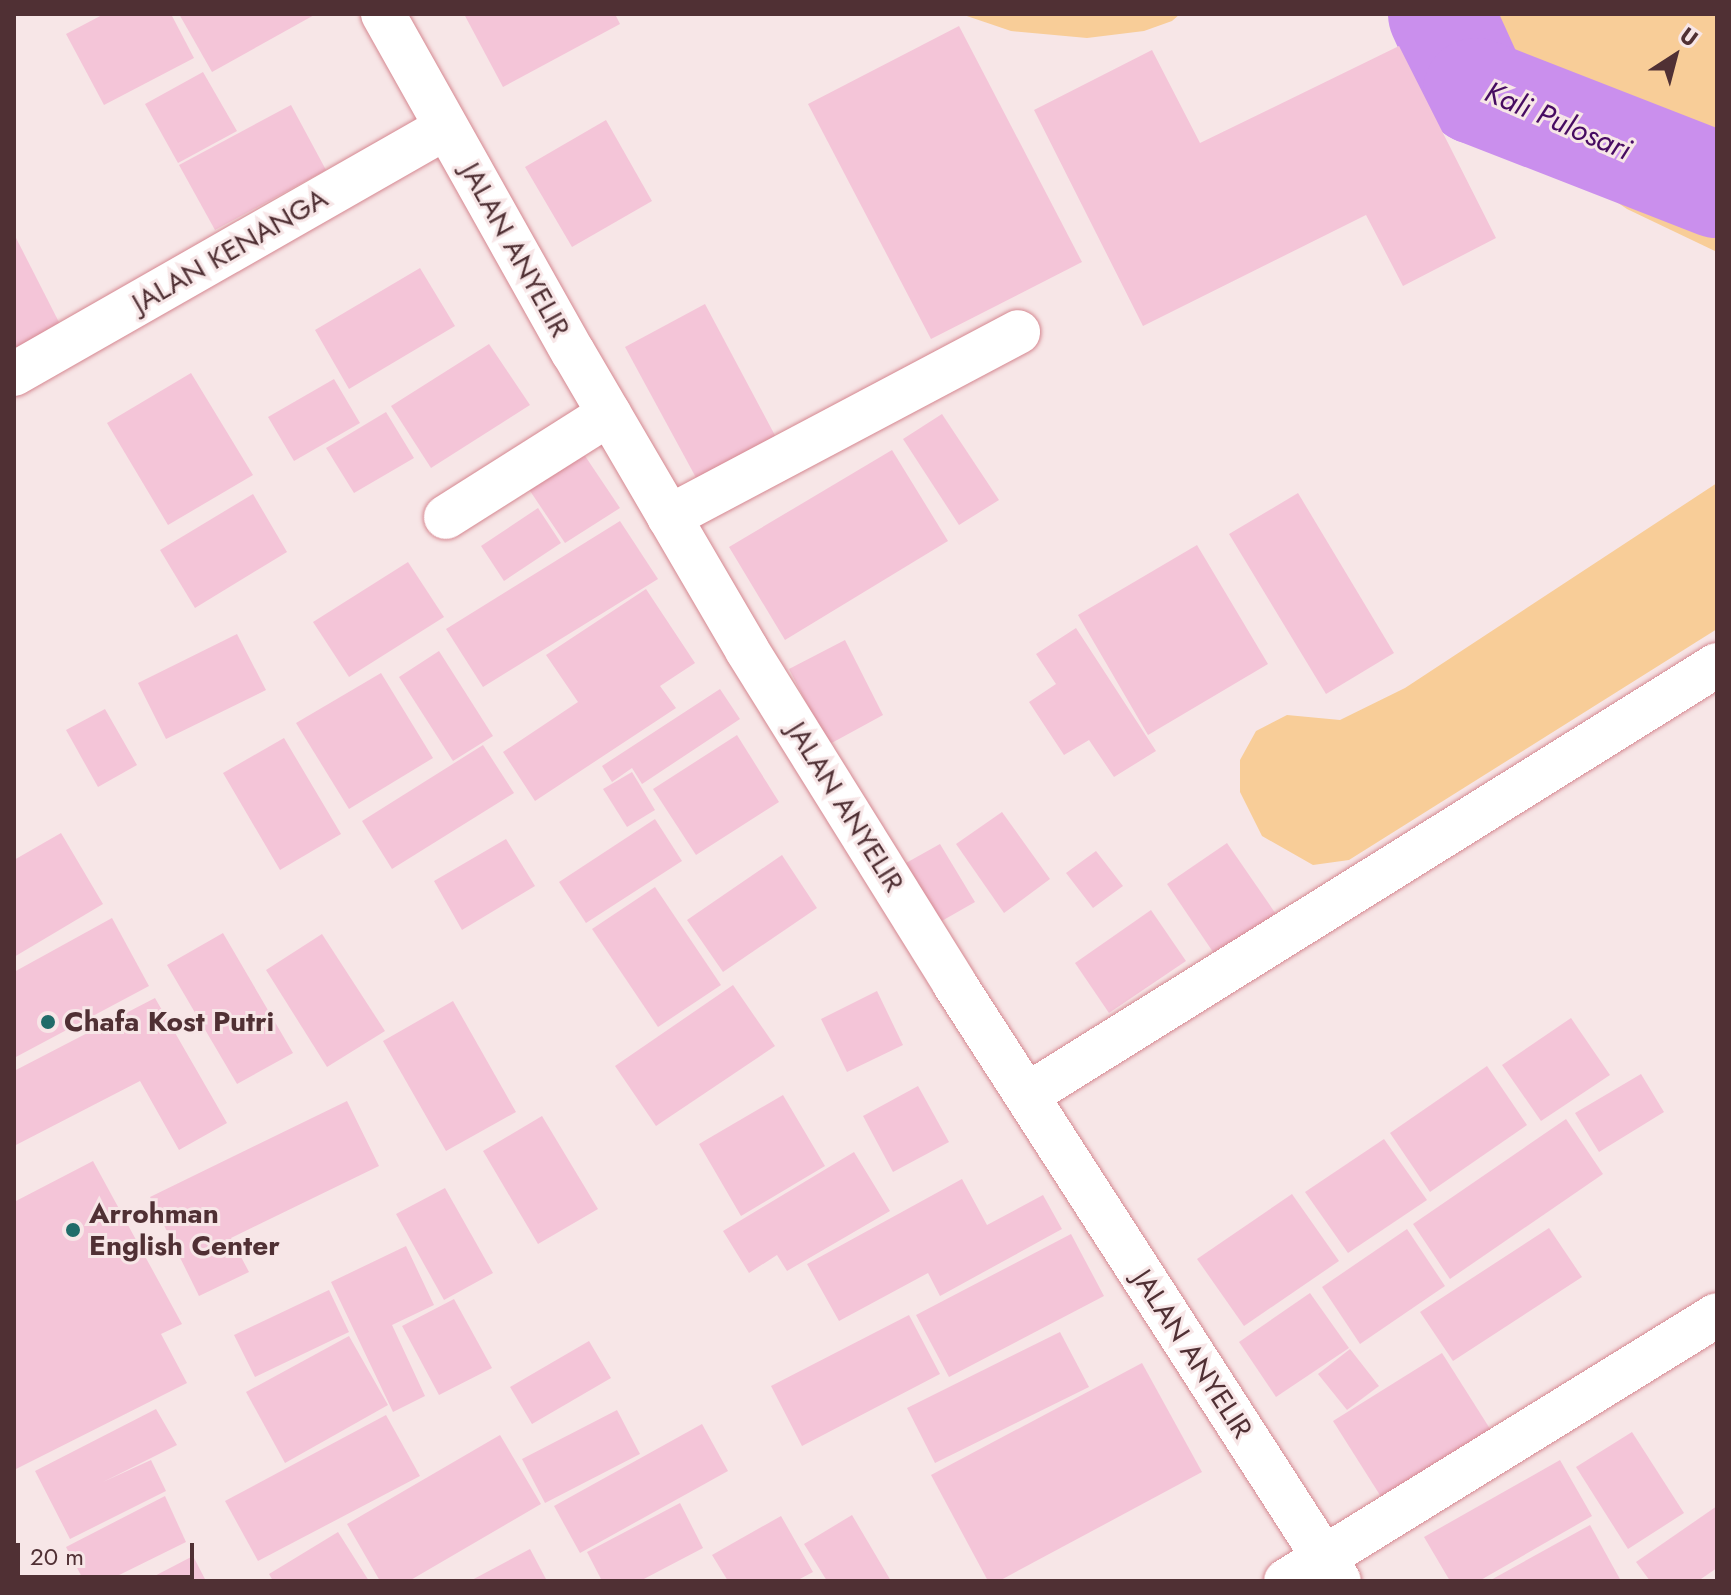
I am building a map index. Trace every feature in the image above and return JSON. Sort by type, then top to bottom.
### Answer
[{"type":"street","name":"JALAN ANYELIR","points":[[383,14],[609,414],[747,650],[1331,1571]]},
{"type":"street","name":"JALAN KENANGA","points":[[14,374],[446,128]]},
{"type":"street","points":[[669,517],[1018,332]]},
{"type":"street","points":[[446,517],[609,414]]},
{"type":"street","points":[[1027,1095],[1717,665]]},
{"type":"street","points":[[1286,1581],[1331,1571],[1717,1315]]},
{"type":"shaded area","points":[[961,14],[1180,14],[1172,21],[1144,31],[1087,38],[1011,31]]},
{"type":"shaded area","points":[[1441,14],[1717,14],[1717,252],[1627,209],[1586,181],[1476,91]]},
{"type":"shaded area","points":[[1717,483],[1717,629],[1349,860],[1313,865],[1262,836],[1240,792],[1240,760],[1256,731],[1287,715],[1340,720],[1405,688]]},
{"type":"building","points":[[104,14],[171,14],[194,58],[104,105],[66,34]]},
{"type":"building","points":[[179,14],[316,14],[212,72]]},
{"type":"building","points":[[464,14],[615,14],[620,24],[503,87]]},
{"type":"building","points":[[959,26],[1082,262],[931,339],[808,104]]},
{"type":"building","points":[[1399,46],[1496,238],[1403,286],[1366,215],[1143,326],[1034,110],[1152,50],[1200,143]]},
{"type":"building","points":[[203,72],[237,131],[178,163],[145,104]]},
{"type":"building","points":[[291,105],[326,170],[215,230],[179,165]]},
{"type":"building","points":[[606,120],[652,201],[572,247],[525,167]]},
{"type":"building","points":[[14,234],[64,332],[14,357]]},
{"type":"building","points":[[420,268],[455,326],[349,389],[315,330]]},
{"type":"building","points":[[705,304],[779,443],[700,485],[625,347]]},
{"type":"building","points":[[489,344],[530,405],[431,468],[391,406]]},
{"type":"building","points":[[191,373],[253,475],[168,525],[107,423]]},
{"type":"building","points":[[334,379],[360,423],[294,461],[268,417]]},
{"type":"building","points":[[386,412],[414,458],[354,493],[326,448]]},
{"type":"building","points":[[942,414],[999,500],[959,525],[903,439]]},
{"type":"building","points":[[575,441],[620,508],[565,543],[520,476]]},
{"type":"building","points":[[892,450],[948,541],[785,640],[729,547]]},
{"type":"building","points":[[1298,493],[1394,653],[1326,694],[1229,534]]},
{"type":"building","points":[[253,494],[287,552],[195,608],[160,550]]},
{"type":"building","points":[[538,508],[561,543],[504,581],[481,546]]},
{"type":"building","points":[[620,521],[658,579],[483,687],[446,629]]},
{"type":"building","points":[[1197,545],[1268,664],[1148,735],[1078,615]]},
{"type":"building","points":[[408,562],[444,617],[349,677],[313,622]]},
{"type":"building","points":[[646,589],[695,663],[660,686],[676,708],[535,801],[503,752],[578,702],[546,655]]},
{"type":"building","points":[[1076,628],[1156,751],[1114,777],[1089,740],[1064,755],[1029,702],[1056,684],[1036,654]]},
{"type":"building","points":[[237,634],[266,690],[166,739],[138,683]]},
{"type":"building","points":[[845,640],[883,715],[828,745],[789,669]]},
{"type":"building","points":[[439,651],[493,736],[453,761],[399,677]]},
{"type":"building","points":[[381,673],[433,758],[349,809],[296,723]]},
{"type":"building","points":[[720,689],[740,719],[642,784],[632,768],[612,782],[602,766]]},
{"type":"building","points":[[105,709],[137,765],[98,787],[66,730]]},
{"type":"building","points":[[737,735],[779,802],[696,855],[653,789]]},
{"type":"building","points":[[284,738],[341,834],[280,870],[223,773]]},
{"type":"building","points":[[483,745],[514,793],[392,869],[362,821]]},
{"type":"building","points":[[632,772],[655,810],[627,827],[603,789]]},
{"type":"building","points":[[1002,812],[1050,879],[1004,913],[956,844]]},
{"type":"building","points":[[655,819],[682,861],[586,923],[559,882]]},
{"type":"building","points":[[61,833],[103,904],[14,957],[14,860]]},
{"type":"building","points":[[506,839],[535,886],[462,930],[434,881]]},
{"type":"building","points":[[1227,843],[1278,917],[1217,958],[1167,884]]},
{"type":"building","points":[[940,844],[975,902],[940,922],[906,863]]},
{"type":"building","points":[[1096,851],[1123,886],[1093,908],[1066,873]]},
{"type":"building","points":[[782,855],[817,908],[723,972],[687,920]]},
{"type":"building","points":[[655,887],[721,985],[658,1027],[592,929]]},
{"type":"building","points":[[1151,910],[1186,961],[1109,1013],[1075,963]]},
{"type":"building","name":"Chafa Kost Putri","points":[[112,918],[149,986],[14,1058],[14,972]]},
{"type":"building","points":[[223,933],[293,1053],[237,1084],[167,965]]},
{"type":"building","points":[[322,934],[385,1031],[327,1067],[266,970]]},
{"type":"building","points":[[733,985],[775,1046],[656,1126],[615,1066]]},
{"type":"building","points":[[877,991],[903,1045],[847,1072],[821,1019]]},
{"type":"building","points":[[155,998],[227,1123],[179,1150],[140,1081],[14,1146],[14,1071]]},
{"type":"building","points":[[453,1001],[516,1112],[446,1151],[383,1041]]},
{"type":"building","points":[[1571,1018],[1610,1075],[1541,1121],[1502,1065]]},
{"type":"building","points":[[1487,1066],[1527,1125],[1430,1192],[1390,1133]]},
{"type":"building","points":[[1641,1074],[1664,1112],[1599,1152],[1575,1113]]},
{"type":"building","points":[[918,1086],[949,1142],[893,1172],[863,1116]]},
{"type":"building","points":[[783,1095],[825,1166],[741,1216],[699,1144]]},
{"type":"building","points":[[347,1101],[379,1166],[231,1238],[249,1272],[199,1296],[150,1197]]},
{"type":"building","points":[[542,1116],[598,1209],[538,1244],[483,1151]]},
{"type":"building","points":[[1566,1119],[1603,1174],[1450,1279],[1413,1224]]},
{"type":"building","points":[[1384,1139],[1427,1200],[1348,1253],[1305,1192]]},
{"type":"building","points":[[854,1152],[890,1211],[787,1271],[777,1255],[749,1273],[723,1231]]},
{"type":"building","points":[[93,1161],[182,1324],[161,1334],[187,1383],[14,1470],[14,1202]]},
{"type":"building","points":[[962,1179],[987,1225],[1043,1195],[1062,1229],[940,1296],[928,1273],[839,1321],[807,1264]]},
{"type":"building","points":[[445,1188],[493,1273],[444,1300],[396,1214]]},
{"type":"building","points":[[1292,1194],[1339,1261],[1244,1326],[1197,1259]]},
{"type":"building","points":[[1549,1228],[1582,1277],[1453,1361],[1420,1312]]},
{"type":"building","points":[[1407,1229],[1445,1286],[1360,1344],[1322,1287]]},
{"type":"building","points":[[1071,1234],[1104,1296],[949,1377],[916,1315]]},
{"type":"building","points":[[406,1246],[434,1305],[392,1325],[425,1396],[393,1412],[331,1282]]},
{"type":"building","points":[[329,1290],[349,1332],[255,1377],[234,1335]]},
{"type":"building","points":[[1310,1293],[1349,1348],[1276,1397],[1239,1342]]},
{"type":"building","points":[[454,1299],[492,1368],[439,1395],[402,1326]]},
{"type":"building","points":[[909,1315],[940,1374],[802,1446],[771,1386]]},
{"type":"building","points":[[1060,1332],[1089,1387],[935,1463],[907,1408]]},
{"type":"building","points":[[349,1336],[388,1405],[285,1463],[246,1392]]},
{"type":"building","points":[[589,1341],[611,1378],[532,1424],[510,1387]]},
{"type":"building","points":[[1350,1349],[1379,1386],[1347,1410],[1318,1374]]},
{"type":"building","points":[[1442,1353],[1499,1443],[1390,1511],[1333,1421]]},
{"type":"building","points":[[1142,1363],[1202,1472],[999,1581],[988,1581],[931,1475]]},
{"type":"building","points":[[156,1409],[177,1445],[103,1482],[151,1460],[166,1491],[70,1539],[35,1471]]},
{"type":"building","points":[[617,1410],[640,1454],[545,1503],[522,1459]]},
{"type":"building","points":[[386,1415],[420,1476],[258,1561],[225,1501]]},
{"type":"building","points":[[702,1424],[728,1471],[580,1553],[554,1506]]},
{"type":"building","points":[[1632,1432],[1684,1513],[1628,1549],[1576,1467]]},
{"type":"building","points":[[500,1435],[541,1504],[409,1581],[380,1581],[347,1524]]},
{"type":"building","points":[[1560,1460],[1592,1516],[1479,1581],[1450,1581],[1424,1537]]},
{"type":"building","points":[[165,1496],[186,1542],[107,1581],[84,1581],[66,1547]]},
{"type":"building","points":[[680,1503],[703,1548],[640,1581],[602,1581],[587,1552]]},
{"type":"building","points":[[1717,1506],[1717,1568],[1698,1581],[1650,1581],[1636,1562]]},
{"type":"building","points":[[852,1515],[891,1581],[827,1581],[804,1544]]},
{"type":"building","points":[[781,1516],[813,1572],[796,1581],[728,1581],[712,1555]]},
{"type":"building","points":[[1590,1525],[1621,1581],[1489,1581]]},
{"type":"building","points":[[338,1532],[369,1581],[273,1581],[269,1574]]},
{"type":"building","points":[[530,1549],[547,1581],[470,1581]]},
{"type":"building","points":[[193,1556],[206,1581],[145,1581]]},
{"type":"waterway","name":"Kali Pulosari","points":[[1441,14],[1476,91],[1717,185]]},
{"type":"place","name":"Chafa Kost Putri","points":[[48,1022]]},
{"type":"place","name":"Arrohman English Center","points":[[73,1230]]}]
